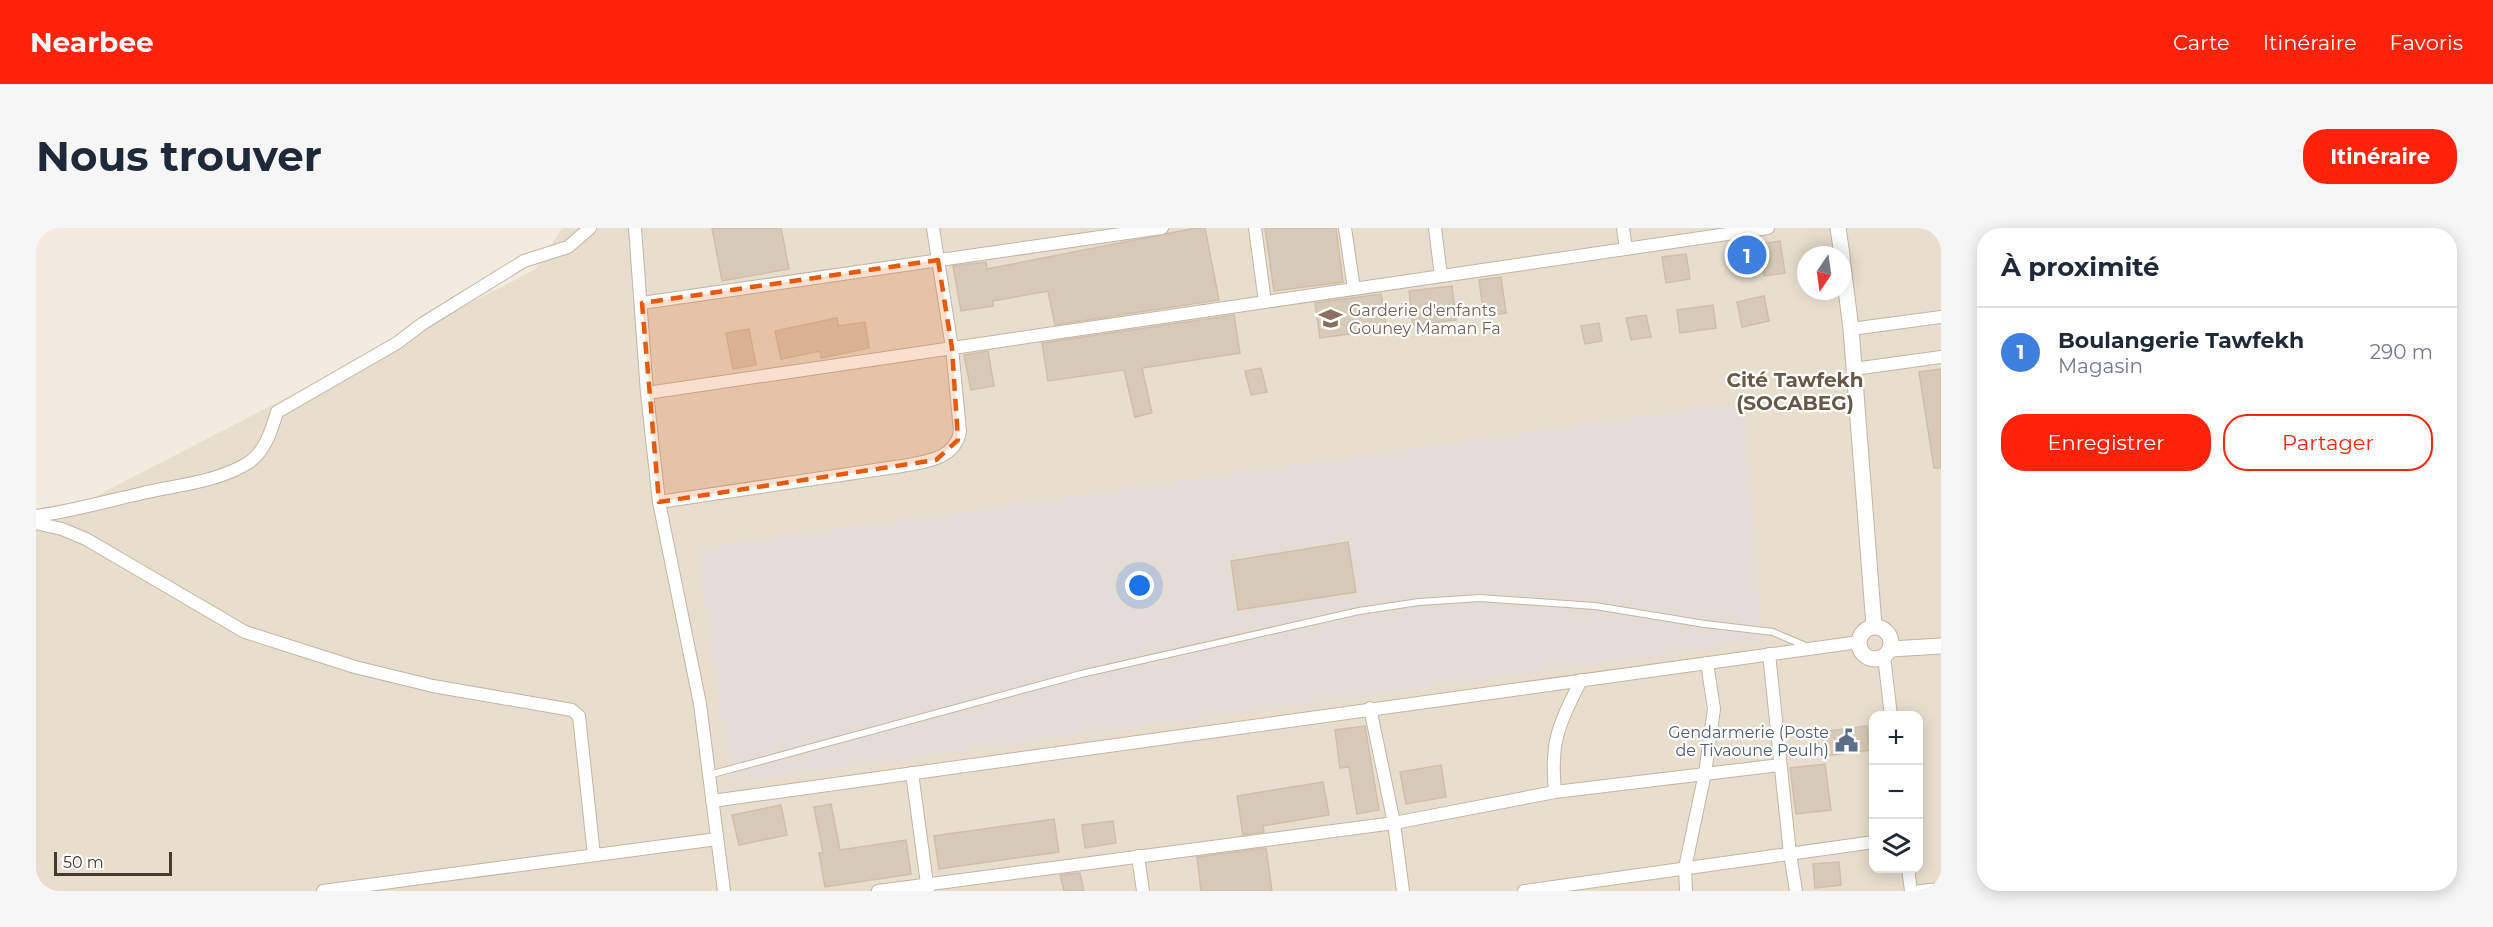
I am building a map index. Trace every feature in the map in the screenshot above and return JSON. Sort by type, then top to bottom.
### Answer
[{"type":"street","points":[[36,516],[91,507],[190,484],[250,462],[270,436],[277,412],[397,343],[422,324],[524,261],[568,247],[590,228]]},
{"type":"street","points":[[635,228],[647,393],[659,502],[700,704],[724,891]]},
{"type":"street","points":[[659,502],[936,460],[948,452],[958,440],[960,431],[952,348],[933,228]]},
{"type":"street","points":[[642,303],[1162,228]]},
{"type":"street","points":[[1255,228],[1265,302]]},
{"type":"street","points":[[1345,228],[1354,289]]},
{"type":"street","points":[[1435,228],[1441,276]]},
{"type":"street","points":[[1623,228],[1626,249]]},
{"type":"street","points":[[647,393],[1626,249],[1716,232],[1768,228]]},
{"type":"street","points":[[1838,228],[1840,246]]},
{"type":"street","points":[[1847,300],[1874,626]]},
{"type":"street","points":[[1851,329],[1941,317]]},
{"type":"street","points":[[1854,369],[1941,357]]},
{"type":"street","points":[[36,523],[62,529],[86,539],[246,632],[356,667],[433,686],[572,710],[579,716],[594,855]]},
{"type":"street","points":[[1891,711],[1888,652],[1889,633],[1874,626],[1861,634],[1860,650],[1867,657],[1876,659],[1888,652],[1941,646]]},
{"type":"street","points":[[712,801],[1859,642]]},
{"type":"street","points":[[1769,654],[1796,891]]},
{"type":"street","points":[[1686,891],[1685,868],[1705,774],[1714,709],[1707,663]]},
{"type":"street","points":[[1555,792],[1552,765],[1557,729],[1581,680]]},
{"type":"street","points":[[1370,708],[1394,823],[1403,891]]},
{"type":"street","points":[[878,891],[928,888],[1138,856],[1394,823],[1555,792],[1780,765]]},
{"type":"street","points":[[912,773],[928,888]]},
{"type":"street","points":[[322,891],[717,840]]},
{"type":"street","points":[[1524,891],[1603,886],[1685,868],[1869,843]]},
{"type":"street","points":[[1138,856],[1143,891]]},
{"type":"street","points":[[1909,873],[1911,891]]},
{"type":"street","points":[[1920,891],[1941,889]]},
{"type":"lane","points":[[709,775],[1081,674],[1359,611],[1419,602],[1480,598],[1595,606],[1705,624],[1773,632],[1811,649]]},
{"type":"highlighted area","points":[[938,260],[952,348],[958,440],[936,460],[659,502],[642,303]]},
{"type":"shaded area","points":[[562,228],[1941,228],[1941,891],[36,891],[36,527],[536,269]]},
{"type":"shaded area","points":[[1745,401],[1763,642],[730,784],[696,548]]},
{"type":"building","points":[[712,228],[781,228],[789,269],[722,281]]},
{"type":"building","points":[[1205,228],[1219,300],[1055,325],[1048,291],[993,301],[993,306],[961,311],[953,266],[986,262],[987,269]]},
{"type":"building","points":[[1265,228],[1336,228],[1343,282],[1274,291]]},
{"type":"building","points":[[1780,241],[1785,273],[1764,276],[1763,269],[1739,273],[1735,248]]},
{"type":"building","points":[[1686,254],[1690,279],[1666,283],[1662,257]]},
{"type":"building","points":[[1501,277],[1506,313],[1484,316],[1479,280]]},
{"type":"building","points":[[1452,286],[1456,320],[1413,325],[1409,291]]},
{"type":"building","points":[[1381,294],[1387,329],[1320,338],[1315,303]]},
{"type":"building","points":[[1764,296],[1769,321],[1742,327],[1737,302]]},
{"type":"building","points":[[1713,305],[1716,328],[1680,333],[1677,310]]},
{"type":"building","points":[[1234,315],[1240,353],[1142,368],[1152,413],[1135,417],[1124,370],[1048,381],[1042,343]]},
{"type":"building","points":[[1646,315],[1651,337],[1631,340],[1626,318]]},
{"type":"building","points":[[837,318],[838,326],[865,322],[869,348],[821,358],[820,351],[781,359],[775,331]]},
{"type":"building","points":[[1599,323],[1602,341],[1585,344],[1581,326]]},
{"type":"building","points":[[749,329],[756,365],[733,369],[726,333]]},
{"type":"building","points":[[988,351],[994,386],[971,390],[964,355]]},
{"type":"building","points":[[1261,368],[1267,392],[1251,395],[1245,371]]},
{"type":"building","points":[[1941,369],[1941,468],[1934,468],[1919,372]]},
{"type":"building","points":[[1348,542],[1356,592],[1238,610],[1231,561]]},
{"type":"building","points":[[1365,726],[1379,810],[1357,814],[1349,767],[1340,768],[1335,730]]},
{"type":"building","points":[[1867,726],[1869,750],[1825,756],[1822,732]]},
{"type":"building","points":[[1825,764],[1831,810],[1796,814],[1790,768]]},
{"type":"building","points":[[1441,765],[1446,797],[1406,804],[1400,772]]},
{"type":"building","points":[[1323,782],[1329,815],[1263,826],[1264,832],[1243,835],[1237,796]]},
{"type":"building","points":[[831,804],[840,850],[906,840],[911,874],[825,887],[819,853],[823,853],[814,807]]},
{"type":"building","points":[[781,805],[787,835],[739,845],[732,815]]},
{"type":"building","points":[[1054,819],[1059,852],[939,869],[934,836]]},
{"type":"building","points":[[1113,821],[1116,843],[1085,848],[1082,825]]},
{"type":"building","points":[[1266,848],[1272,891],[1201,891],[1197,857]]},
{"type":"building","points":[[1839,862],[1841,885],[1815,888],[1813,864]]},
{"type":"building","points":[[1080,873],[1084,891],[1064,891],[1060,875]]},
{"type":"place","name":"Boulangerie Tawfekh","points":[[1747,255]]},
{"type":"place","name":"Garderie d'enfants Gouney Maman Fa","points":[[1331,319]]},
{"type":"place","name":"Gendarmerie (Poste de Tivaoune Peulh)","points":[[1847,741]]},
{"type":"district","name":"Cité Tawfekh (SOCABEG)","points":[[1795,392]]}]
